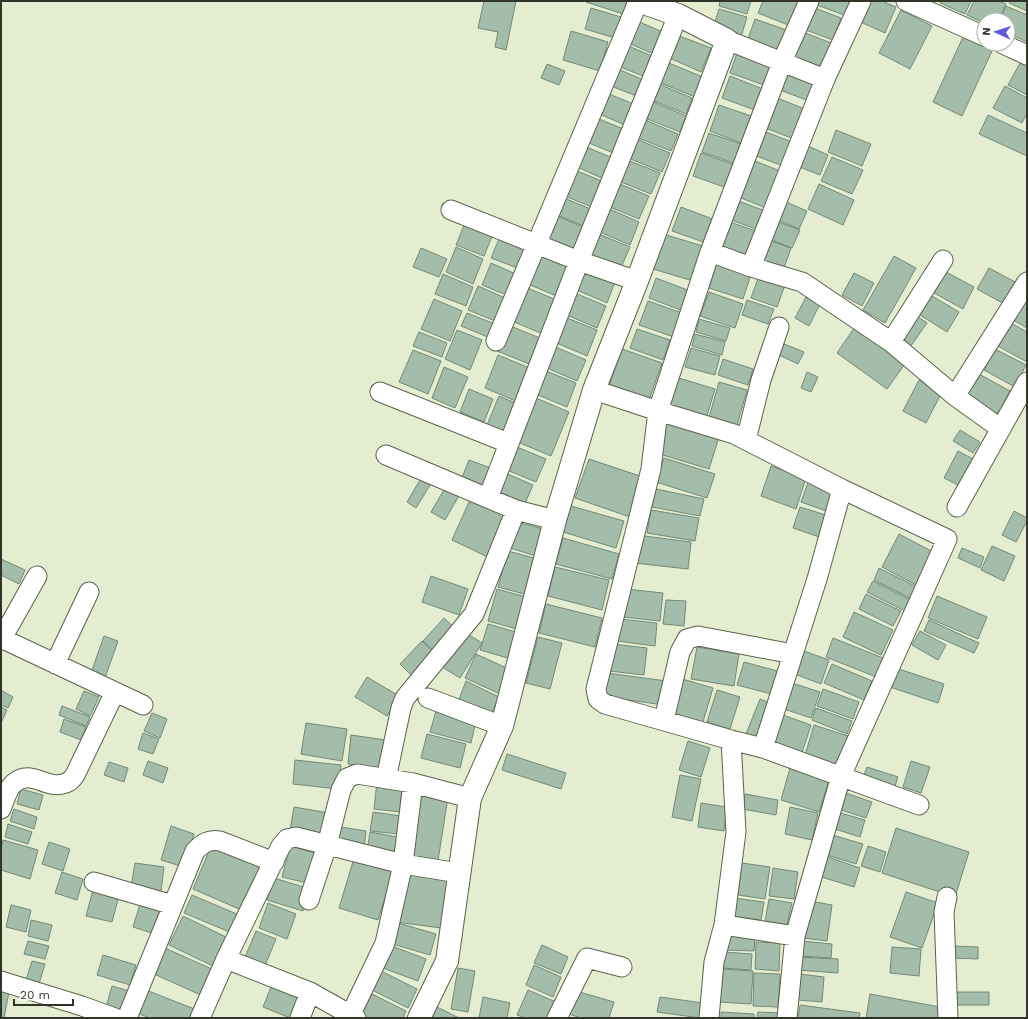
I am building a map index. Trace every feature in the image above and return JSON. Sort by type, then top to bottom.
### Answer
[{"type":"street","points":[[496,341],[638,1],[678,15],[727,40],[825,79]]},
{"type":"street","points":[[809,1],[782,62],[710,252],[658,411],[651,468],[596,689],[598,699],[605,704],[763,748],[919,805]]},
{"type":"street","points":[[751,267],[825,79],[861,1]]},
{"type":"street","points":[[906,1],[976,32]]},
{"type":"street","points":[[488,498],[579,261],[678,15]]},
{"type":"street","points":[[419,1018],[447,961],[470,798],[502,726],[554,520],[594,390],[637,281],[727,40]]},
{"type":"street","points":[[1016,50],[1027,55]]},
{"type":"street","points":[[451,210],[579,261],[637,281]]},
{"type":"street","points":[[710,252],[751,267],[802,282],[891,342],[955,396],[1001,429]]},
{"type":"street","points":[[891,342],[943,260]]},
{"type":"street","points":[[955,396],[1027,282]]},
{"type":"street","points":[[746,440],[761,380],[779,327]]},
{"type":"street","points":[[957,507],[1027,382]]},
{"type":"street","points":[[594,390],[734,434],[842,489],[947,539],[841,776],[795,936],[787,1018]]},
{"type":"street","points":[[380,392],[508,443]]},
{"type":"street","points":[[386,455],[516,510],[554,520]]},
{"type":"street","points":[[763,748],[817,579],[842,489]]},
{"type":"street","points":[[386,779],[401,708],[405,698],[474,614],[516,510]]},
{"type":"street","points":[[37,576],[1,639],[143,705]]},
{"type":"street","points":[[55,664],[89,592]]},
{"type":"street","points":[[664,720],[680,652],[687,640],[698,636],[793,654]]},
{"type":"street","points":[[1,810],[12,785],[22,778],[31,777],[52,785],[66,783],[75,775],[115,692]]},
{"type":"street","points":[[428,698],[502,726]]},
{"type":"street","points":[[709,1018],[714,962],[724,924],[736,832],[731,740]]},
{"type":"street","points":[[309,900],[327,845],[341,790],[347,778],[357,774],[413,783],[470,798]]},
{"type":"street","points":[[226,959],[310,992],[353,1017],[385,943],[403,864],[413,783]]},
{"type":"street","points":[[200,1018],[226,959],[281,846],[287,839],[296,837],[403,864],[459,873]]},
{"type":"street","points":[[127,1018],[195,851],[202,844],[212,840],[220,841],[274,862]]},
{"type":"street","points":[[94,882],[173,905]]},
{"type":"street","points":[[947,897],[944,912],[948,1018]]},
{"type":"street","points":[[724,924],[795,936]]},
{"type":"street","points":[[557,1018],[587,958],[622,967]]},
{"type":"street","points":[[1,981],[80,1012],[115,1018]]},
{"type":"street","points":[[300,1018],[310,992]]},
{"type":"building","points":[[484,1],[516,1],[506,50],[495,47],[498,32],[478,28]]},
{"type":"building","points":[[627,1],[623,14],[586,2]]},
{"type":"building","points":[[720,1],[751,1],[747,14],[719,6]]},
{"type":"building","points":[[763,1],[802,1],[793,27],[758,13]]},
{"type":"building","points":[[818,1],[850,1],[844,15],[817,5]]},
{"type":"building","points":[[864,1],[882,1],[896,7],[885,33],[856,20]]},
{"type":"building","points":[[941,1],[971,1],[965,14],[940,3]]},
{"type":"building","points":[[974,1],[999,1],[1006,4],[1002,12],[976,12],[976,19],[967,15]]},
{"type":"building","points":[[1010,1],[1027,1],[1027,11],[1009,3]]},
{"type":"building","points":[[1006,6],[1027,15],[1027,42],[1016,37],[1016,12],[1003,12]]},
{"type":"building","points":[[591,8],[621,17],[615,38],[585,29]]},
{"type":"building","points":[[815,8],[841,18],[833,40],[806,30]]},
{"type":"building","points":[[719,9],[747,17],[741,37],[713,28]]},
{"type":"building","points":[[901,10],[932,26],[910,69],[879,53]]},
{"type":"building","points":[[755,19],[789,31],[781,54],[747,42]]},
{"type":"building","points":[[635,20],[665,33],[656,55],[626,42]]},
{"type":"building","points":[[571,31],[608,42],[600,71],[563,60]]},
{"type":"building","points":[[803,32],[831,43],[821,70],[793,59]]},
{"type":"building","points":[[674,34],[711,48],[701,72],[665,56]]},
{"type":"building","points":[[963,37],[976,43],[976,52],[992,52],[962,116],[933,102]]},
{"type":"building","points":[[626,45],[657,58],[648,78],[618,66]]},
{"type":"building","points":[[738,50],[772,63],[764,85],[730,73]]},
{"type":"building","points":[[664,61],[703,77],[695,97],[656,81]]},
{"type":"building","points":[[1020,63],[1027,67],[1027,95],[1008,85]]},
{"type":"building","points":[[547,64],[565,71],[559,85],[541,78]]},
{"type":"building","points":[[618,69],[646,81],[639,97],[611,86]]},
{"type":"building","points":[[787,72],[815,83],[809,101],[780,90]]},
{"type":"building","points":[[730,76],[763,89],[755,110],[722,98]]},
{"type":"building","points":[[659,84],[692,98],[686,114],[652,100]]},
{"type":"building","points":[[1005,86],[1027,98],[1027,113],[1022,123],[993,108]]},
{"type":"building","points":[[604,92],[636,105],[627,126],[595,112]]},
{"type":"building","points":[[772,96],[805,109],[794,139],[760,126]]},
{"type":"building","points":[[651,101],[686,116],[680,132],[645,118]]},
{"type":"building","points":[[719,105],[754,117],[744,144],[710,131]]},
{"type":"building","points":[[988,115],[1027,133],[1027,156],[979,134]]},
{"type":"building","points":[[594,117],[626,130],[616,154],[584,141]]},
{"type":"building","points":[[643,119],[678,134],[671,151],[636,137]]},
{"type":"building","points":[[761,130],[792,142],[783,166],[751,154]]},
{"type":"building","points":[[836,130],[871,144],[862,166],[828,152]]},
{"type":"building","points":[[709,133],[744,145],[737,164],[702,152]]},
{"type":"building","points":[[634,138],[670,153],[662,172],[626,157]]},
{"type":"building","points":[[806,145],[828,155],[820,175],[797,166]]},
{"type":"building","points":[[584,146],[615,159],[606,180],[575,166]]},
{"type":"building","points":[[701,153],[735,165],[727,188],[693,176]]},
{"type":"building","points":[[832,157],[863,170],[852,194],[821,181]]},
{"type":"building","points":[[625,159],[660,173],[651,194],[616,180]]},
{"type":"building","points":[[750,159],[780,171],[766,208],[736,196]]},
{"type":"building","points":[[575,170],[604,182],[594,208],[565,196]]},
{"type":"building","points":[[615,182],[649,196],[639,219],[605,205]]},
{"type":"building","points":[[819,184],[854,200],[843,225],[808,209]]},
{"type":"building","points":[[564,198],[593,210],[586,227],[557,215]]},
{"type":"building","points":[[733,199],[768,212],[761,231],[726,218]]},
{"type":"building","points":[[784,201],[807,211],[799,229],[776,219]]},
{"type":"building","points":[[605,207],[639,222],[630,245],[595,230]]},
{"type":"building","points":[[681,207],[718,221],[709,244],[672,231]]},
{"type":"building","points":[[557,216],[585,228],[575,252],[547,241]]},
{"type":"building","points":[[725,220],[758,232],[748,257],[716,244]]},
{"type":"building","points":[[776,221],[800,230],[792,248],[769,239]]},
{"type":"building","points":[[465,223],[493,234],[484,256],[456,245]]},
{"type":"building","points":[[594,232],[630,247],[619,272],[584,257]]},
{"type":"building","points":[[501,234],[533,246],[523,270],[491,258]]},
{"type":"building","points":[[663,234],[703,246],[693,281],[653,269]]},
{"type":"building","points":[[765,239],[791,248],[784,268],[758,259]]},
{"type":"building","points":[[456,247],[483,259],[473,284],[446,272]]},
{"type":"building","points":[[421,248],[447,259],[439,277],[413,267]]},
{"type":"building","points":[[539,255],[573,269],[561,298],[528,284]]},
{"type":"building","points":[[894,256],[916,268],[885,323],[863,310]]},
{"type":"building","points":[[491,263],[518,275],[509,296],[482,285]]},
{"type":"building","points":[[717,263],[751,274],[743,299],[709,288]]},
{"type":"building","points":[[582,265],[616,279],[607,303],[572,288]]},
{"type":"building","points":[[989,268],[1019,284],[1008,306],[977,289]]},
{"type":"building","points":[[946,272],[974,287],[963,309],[934,293]]},
{"type":"building","points":[[854,273],[874,283],[862,306],[842,295]]},
{"type":"building","points":[[443,274],[473,287],[466,306],[435,294]]},
{"type":"building","points":[[759,276],[785,285],[777,307],[751,298]]},
{"type":"building","points":[[656,278],[690,291],[683,311],[649,298]]},
{"type":"building","points":[[478,286],[510,300],[500,323],[468,310]]},
{"type":"building","points":[[525,287],[559,301],[545,335],[512,321]]},
{"type":"building","points":[[570,291],[606,306],[597,328],[562,313]]},
{"type":"building","points":[[709,292],[743,304],[735,328],[700,316]]},
{"type":"building","points":[[1027,295],[1027,328],[1013,320]]},
{"type":"building","points":[[932,296],[959,312],[947,332],[920,315]]},
{"type":"building","points":[[806,297],[820,304],[809,326],[795,318]]},
{"type":"building","points":[[434,299],[462,311],[450,341],[421,329]]},
{"type":"building","points":[[747,300],[774,309],[768,324],[742,315]]},
{"type":"building","points":[[648,301],[682,313],[674,337],[639,325]]},
{"type":"building","points":[[467,313],[500,326],[495,340],[461,326]]},
{"type":"building","points":[[914,314],[927,323],[908,350],[896,342]]},
{"type":"building","points":[[562,316],[597,330],[587,356],[552,341]]},
{"type":"building","points":[[699,319],[730,328],[726,341],[696,332]]},
{"type":"building","points":[[1009,322],[1027,332],[1027,362],[996,345]]},
{"type":"building","points":[[857,324],[907,361],[887,389],[837,353]]},
{"type":"building","points":[[508,325],[545,340],[534,366],[497,351]]},
{"type":"building","points":[[637,329],[670,340],[663,360],[630,348]]},
{"type":"building","points":[[457,330],[482,340],[470,370],[445,359]]},
{"type":"building","points":[[419,332],[447,343],[442,357],[413,346]]},
{"type":"building","points":[[695,334],[725,342],[722,355],[692,346]]},
{"type":"building","points":[[784,344],[804,352],[798,364],[779,355]]},
{"type":"building","points":[[551,345],[586,360],[577,381],[542,366]]},
{"type":"building","points":[[691,348],[720,356],[715,375],[685,367]]},
{"type":"building","points":[[622,349],[662,363],[648,403],[608,389]]},
{"type":"building","points":[[995,349],[1026,365],[1015,387],[984,370]]},
{"type":"building","points":[[413,350],[441,361],[428,394],[399,382]]},
{"type":"building","points":[[498,355],[532,369],[518,402],[485,388]]},
{"type":"building","points":[[723,359],[753,369],[748,385],[718,375]]},
{"type":"building","points":[[444,367],[468,377],[455,408],[432,398]]},
{"type":"building","points":[[541,369],[576,383],[567,407],[531,392]]},
{"type":"building","points":[[807,372],[818,377],[811,392],[801,388]]},
{"type":"building","points":[[977,373],[1010,391],[998,414],[964,396]]},
{"type":"building","points":[[679,378],[715,389],[706,419],[669,408]]},
{"type":"building","points":[[919,380],[942,392],[926,423],[903,411]]},
{"type":"building","points":[[719,382],[747,390],[736,429],[708,421]]},
{"type":"building","points":[[469,389],[493,399],[484,422],[460,412]]},
{"type":"building","points":[[499,396],[520,405],[508,434],[487,425]]},
{"type":"building","points":[[531,396],[569,412],[551,456],[513,440]]},
{"type":"building","points":[[665,421],[719,437],[709,469],[656,453]]},
{"type":"building","points":[[960,430],[980,442],[973,453],[953,441]]},
{"type":"building","points":[[512,445],[546,459],[536,482],[502,468]]},
{"type":"building","points":[[958,451],[973,459],[958,485],[944,478]]},
{"type":"building","points":[[664,458],[715,474],[707,498],[656,482]]},
{"type":"building","points":[[589,459],[643,477],[630,517],[575,498]]},
{"type":"building","points":[[469,460],[496,470],[487,493],[460,483]]},
{"type":"building","points":[[771,466],[806,478],[796,509],[761,496]]},
{"type":"building","points":[[503,472],[533,485],[523,508],[493,496]]},
{"type":"building","points":[[423,475],[432,482],[416,508],[407,502]]},
{"type":"building","points":[[809,480],[838,491],[829,512],[801,502]]},
{"type":"building","points":[[448,483],[461,492],[445,520],[431,512]]},
{"type":"building","points":[[656,489],[704,499],[700,516],[652,507]]},
{"type":"building","points":[[473,493],[511,511],[490,558],[452,540]]},
{"type":"building","points":[[571,506],[624,521],[616,548],[563,532]]},
{"type":"building","points":[[800,507],[829,516],[822,538],[793,528]]},
{"type":"building","points":[[651,510],[699,518],[695,541],[647,533]]},
{"type":"building","points":[[1014,511],[1027,518],[1027,521],[1016,542],[1002,535]]},
{"type":"building","points":[[517,522],[543,529],[536,556],[510,548]]},
{"type":"building","points":[[899,534],[935,553],[918,586],[882,567]]},
{"type":"building","points":[[637,535],[691,542],[688,569],[634,563]]},
{"type":"building","points":[[563,538],[619,554],[612,579],[556,564]]},
{"type":"building","points":[[992,546],[1015,556],[1004,581],[981,570]]},
{"type":"building","points":[[962,548],[984,557],[980,568],[958,558]]},
{"type":"building","points":[[508,551],[534,558],[524,594],[498,587]]},
{"type":"building","points":[[1,559],[25,570],[19,584],[1,575]]},
{"type":"building","points":[[555,567],[609,580],[602,610],[548,596]]},
{"type":"building","points":[[879,568],[917,587],[912,599],[874,580]]},
{"type":"building","points":[[431,576],[468,589],[459,615],[422,602]]},
{"type":"building","points":[[873,581],[911,600],[905,611],[867,592]]},
{"type":"building","points":[[497,589],[526,597],[517,629],[488,621]]},
{"type":"building","points":[[626,589],[663,593],[660,621],[623,617]]},
{"type":"building","points":[[866,594],[901,611],[893,626],[859,609]]},
{"type":"building","points":[[937,596],[987,617],[978,639],[928,618]]},
{"type":"building","points":[[666,600],[686,601],[684,626],[663,624]]},
{"type":"building","points":[[546,604],[602,618],[595,647],[539,633]]},
{"type":"building","points":[[854,612],[893,630],[881,655],[843,637]]},
{"type":"building","points":[[444,618],[456,629],[435,652],[423,641]]},
{"type":"building","points":[[619,619],[657,623],[655,646],[617,641]]},
{"type":"building","points":[[929,620],[979,643],[974,653],[924,631]]},
{"type":"building","points":[[488,624],[516,632],[508,658],[480,650]]},
{"type":"building","points":[[463,631],[482,643],[460,678],[442,667]]},
{"type":"building","points":[[920,631],[946,645],[938,660],[912,645]]},
{"type":"building","points":[[104,636],[118,641],[105,678],[91,673]]},
{"type":"building","points":[[538,637],[562,643],[550,689],[526,683]]},
{"type":"building","points":[[833,638],[883,658],[876,677],[826,657]]},
{"type":"building","points":[[422,641],[434,652],[412,676],[400,664]]},
{"type":"building","points":[[612,644],[647,648],[644,675],[609,671]]},
{"type":"building","points":[[697,647],[739,654],[734,686],[691,679]]},
{"type":"building","points":[[801,650],[829,660],[821,684],[792,673]]},
{"type":"building","points":[[476,654],[511,670],[500,694],[465,678]]},
{"type":"building","points":[[744,662],[781,672],[775,695],[737,685]]},
{"type":"building","points":[[832,664],[872,681],[864,700],[824,683]]},
{"type":"building","points":[[893,667],[944,684],[938,703],[887,686]]},
{"type":"building","points":[[606,673],[667,681],[663,705],[602,696]]},
{"type":"building","points":[[367,677],[399,696],[387,716],[355,697]]},
{"type":"building","points":[[679,678],[713,688],[703,722],[669,712]]},
{"type":"building","points":[[466,681],[499,697],[492,712],[458,702]]},
{"type":"building","points":[[789,682],[820,692],[811,718],[781,708]]},
{"type":"building","points":[[823,689],[859,702],[853,719],[817,706]]},
{"type":"building","points":[[1,690],[13,697],[8,708],[1,705]]},
{"type":"building","points":[[717,690],[740,697],[730,729],[707,722]]},
{"type":"building","points":[[84,691],[99,697],[90,716],[76,709]]},
{"type":"building","points":[[760,699],[775,705],[761,740],[746,734]]},
{"type":"building","points":[[62,706],[90,717],[86,726],[59,715]]},
{"type":"building","points":[[1,707],[7,710],[2,721],[1,721]]},
{"type":"building","points":[[437,708],[476,721],[471,743],[430,732]]},
{"type":"building","points":[[816,708],[852,721],[847,734],[812,720]]},
{"type":"building","points":[[152,713],[167,719],[160,738],[144,731]]},
{"type":"building","points":[[780,714],[811,725],[801,756],[770,745]]},
{"type":"building","points":[[64,719],[86,727],[81,740],[60,732]]},
{"type":"building","points":[[306,723],[347,729],[342,761],[301,754]]},
{"type":"building","points":[[814,725],[848,736],[839,766],[805,755]]},
{"type":"building","points":[[143,733],[159,739],[153,754],[138,749]]},
{"type":"building","points":[[427,734],[466,744],[460,768],[421,758]]},
{"type":"building","points":[[351,735],[386,740],[383,768],[348,764]]},
{"type":"building","points":[[688,741],[710,748],[701,777],[679,770]]},
{"type":"building","points":[[507,754],[566,773],[561,789],[502,770]]},
{"type":"building","points":[[295,760],[341,765],[338,789],[293,784]]},
{"type":"building","points":[[148,761],[168,768],[163,783],[143,775]]},
{"type":"building","points":[[911,761],[930,767],[921,793],[903,787]]},
{"type":"building","points":[[109,762],[128,768],[124,782],[104,775]]},
{"type":"building","points":[[867,767],[898,777],[894,789],[863,778]]},
{"type":"building","points":[[790,768],[829,780],[819,812],[781,800]]},
{"type":"building","points":[[680,775],[701,779],[692,821],[672,817]]},
{"type":"building","points":[[377,782],[402,785],[400,812],[374,809]]},
{"type":"building","points":[[21,789],[43,795],[39,810],[17,804]]},
{"type":"building","points":[[843,792],[872,802],[866,818],[838,809]]},
{"type":"building","points":[[417,793],[448,797],[437,867],[407,862]]},
{"type":"building","points":[[745,794],[778,800],[776,815],[742,809]]},
{"type":"building","points":[[701,803],[727,807],[724,831],[698,827]]},
{"type":"building","points":[[294,807],[329,813],[325,836],[290,830]]},
{"type":"building","points":[[790,807],[818,813],[812,840],[785,834]]},
{"type":"building","points":[[14,809],[37,817],[34,829],[10,821]]},
{"type":"building","points":[[373,812],[401,816],[398,834],[370,831]]},
{"type":"building","points":[[837,812],[865,820],[860,837],[832,828]]},
{"type":"building","points":[[8,824],[32,832],[28,844],[5,837]]},
{"type":"building","points":[[171,826],[194,834],[184,867],[161,860]]},
{"type":"building","points":[[341,827],[366,831],[364,848],[338,843]]},
{"type":"building","points":[[896,828],[969,852],[955,897],[882,873]]},
{"type":"building","points":[[370,832],[397,837],[394,855],[367,851]]},
{"type":"building","points":[[829,834],[863,844],[856,864],[823,854]]},
{"type":"building","points":[[3,840],[38,850],[30,879],[1,870],[1,848]]},
{"type":"building","points":[[49,842],[70,849],[63,871],[42,864]]},
{"type":"building","points":[[212,844],[265,868],[246,912],[193,889]]},
{"type":"building","points":[[290,846],[319,854],[311,884],[282,877]]},
{"type":"building","points":[[868,846],[886,852],[880,872],[861,866]]},
{"type":"building","points":[[355,855],[394,868],[378,920],[339,908]]},
{"type":"building","points":[[822,855],[860,868],[854,887],[815,875]]},
{"type":"building","points":[[135,863],[164,867],[161,891],[131,887]]},
{"type":"building","points":[[742,863],[770,867],[765,899],[738,895]]},
{"type":"building","points":[[773,868],[798,872],[794,899],[769,896]]},
{"type":"building","points":[[404,870],[449,877],[441,928],[396,922]]},
{"type":"building","points":[[62,872],[83,879],[77,900],[55,893]]},
{"type":"building","points":[[274,878],[310,889],[303,911],[267,900]]},
{"type":"building","points":[[93,890],[119,896],[112,922],[86,916]]},
{"type":"building","points":[[906,892],[938,903],[922,948],[890,937]]},
{"type":"building","points":[[192,895],[239,915],[232,933],[184,913]]},
{"type":"building","points":[[734,898],[764,902],[761,920],[732,916]]},
{"type":"building","points":[[769,899],[792,903],[787,925],[765,921]]},
{"type":"building","points":[[810,901],[832,905],[827,941],[804,938]]},
{"type":"building","points":[[268,903],[296,914],[287,939],[259,928]]},
{"type":"building","points":[[140,904],[165,912],[158,935],[133,927]]},
{"type":"building","points":[[11,905],[31,910],[26,932],[6,927]]},
{"type":"building","points":[[183,916],[228,938],[215,967],[169,945]]},
{"type":"building","points":[[31,920],[52,925],[48,941],[28,936]]},
{"type":"building","points":[[395,922],[436,934],[430,955],[389,943]]},
{"type":"building","points":[[256,931],[276,939],[264,968],[244,960]]},
{"type":"building","points":[[725,934],[755,935],[754,951],[724,950]]},
{"type":"building","points":[[28,941],[49,946],[45,959],[24,954]]},
{"type":"building","points":[[802,941],[832,944],[831,958],[801,956]]},
{"type":"building","points":[[756,942],[780,943],[779,971],[755,969]]},
{"type":"building","points":[[389,945],[426,959],[418,981],[380,967]]},
{"type":"building","points":[[542,945],[568,957],[561,974],[534,963]]},
{"type":"building","points":[[954,946],[978,947],[978,959],[953,958]]},
{"type":"building","points":[[892,947],[921,949],[919,976],[890,973]]},
{"type":"building","points":[[165,948],[214,970],[203,996],[154,974]]},
{"type":"building","points":[[724,952],[752,954],[751,970],[723,968]]},
{"type":"building","points":[[103,955],[136,965],[130,985],[97,975]]},
{"type":"building","points":[[797,957],[838,959],[838,973],[797,970]]},
{"type":"building","points":[[32,961],[45,964],[39,984],[26,980]]},
{"type":"building","points":[[534,965],[561,977],[553,997],[526,985]]},
{"type":"building","points":[[458,968],[475,971],[468,1012],[451,1009]]},
{"type":"building","points":[[722,969],[753,971],[751,1004],[719,1002]]},
{"type":"building","points":[[379,970],[417,989],[408,1008],[370,989]]},
{"type":"building","points":[[754,973],[780,974],[778,1007],[753,1006]]},
{"type":"building","points":[[800,974],[824,977],[822,1002],[798,1000]]},
{"type":"building","points":[[273,982],[300,993],[290,1018],[263,1007]]},
{"type":"building","points":[[1,985],[10,987],[4,1018],[1,1017]]},
{"type":"building","points":[[112,986],[129,991],[122,1016],[105,1011]]},
{"type":"building","points":[[146,990],[197,1010],[194,1018],[150,1018],[137,1013]]},
{"type":"building","points":[[528,990],[556,1002],[549,1018],[525,1018],[517,1015]]},
{"type":"building","points":[[576,991],[614,1002],[609,1018],[581,1018],[569,1014]]},
{"type":"building","points":[[955,992],[989,992],[989,1005],[955,1005]]},
{"type":"building","points":[[372,994],[406,1011],[403,1018],[364,1018],[361,1016]]},
{"type":"building","points":[[870,994],[940,1007],[938,1018],[866,1018]]},
{"type":"building","points":[[483,997],[510,1003],[507,1018],[479,1018]]},
{"type":"building","points":[[660,997],[703,1003],[701,1018],[657,1012]]},
{"type":"building","points":[[800,1005],[860,1013],[859,1018],[798,1018]]},
{"type":"building","points":[[437,1007],[459,1018],[432,1018]]},
{"type":"building","points":[[721,1012],[754,1014],[754,1018],[721,1018]]},
{"type":"building","points":[[758,1012],[781,1013],[781,1018],[757,1018]]}]
